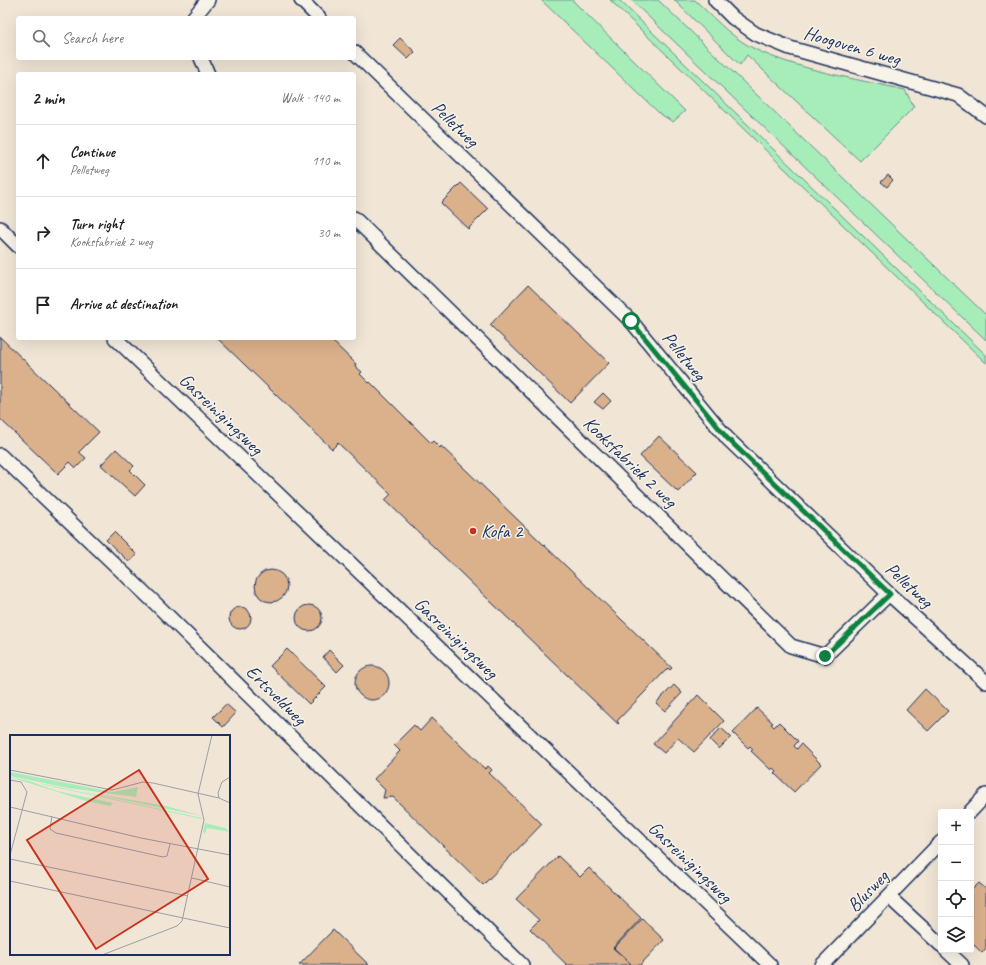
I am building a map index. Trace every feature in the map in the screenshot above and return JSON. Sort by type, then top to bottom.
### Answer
[{"type":"lane","points":[[195,16],[208,0]]},
{"type":"lane","points":[[301,0],[317,16]]},
{"type":"lane","name":"Hoogoven 6 weg","points":[[715,0],[733,18],[756,34],[790,48],[958,95],[986,116]]},
{"type":"lane","name":"Pelletweg","points":[[356,54],[631,321],[727,438],[890,594],[986,682]]},
{"type":"lane","points":[[202,60],[207,72]]},
{"type":"lane","name":"Kooksfabriek 2 weg","points":[[356,220],[791,646],[825,656],[890,594]]},
{"type":"lane","points":[[0,228],[16,244]]},
{"type":"lane","name":"Gasreinigingsweg","points":[[117,340],[770,965]]},
{"type":"lane","name":"Ertsveldweg","points":[[0,455],[154,602],[522,965]]},
{"type":"lane","points":[[973,809],[986,795]]},
{"type":"lane","name":"Blusweg","points":[[822,965],[938,845]]},
{"type":"lane","points":[[889,897],[938,942]]},
{"type":"lane","points":[[949,953],[962,965]]},
{"type":"green space","points":[[541,0],[572,0],[685,111],[673,122],[659,113]]},
{"type":"green space","points":[[610,0],[619,0],[986,355],[986,363]]},
{"type":"green space","points":[[631,0],[658,0],[986,315],[986,340]]},
{"type":"green space","points":[[674,0],[695,0],[734,36],[749,46],[766,54],[804,67],[905,90],[914,107],[860,161],[747,55],[740,65]]},
{"type":"building","points":[[400,38],[415,52],[408,59],[393,45]]},
{"type":"building","points":[[888,175],[893,180],[887,187],[881,182]]},
{"type":"building","points":[[461,183],[488,209],[468,229],[441,203]]},
{"type":"building","points":[[528,285],[609,363],[570,403],[490,325]]},
{"type":"building","points":[[0,337],[99,432],[79,452],[86,458],[76,468],[70,462],[58,474],[0,419]]},
{"type":"building","name":"Kofa 2","points":[[219,340],[331,340],[356,364],[355,366],[362,372],[360,374],[369,383],[370,382],[431,443],[433,441],[440,448],[441,446],[672,668],[670,670],[668,668],[617,721],[619,723],[618,724],[385,500],[391,494],[338,443],[332,449]]},
{"type":"building","points":[[603,393],[611,401],[603,409],[594,402]]},
{"type":"building","points":[[659,436],[697,472],[678,492],[640,456]]},
{"type":"building","points":[[116,449],[134,466],[130,470],[145,485],[135,496],[101,465]]},
{"type":"building","points":[[114,532],[137,555],[129,562],[106,540]]},
{"type":"building","points":[[268,570],[274,570],[283,574],[287,586],[283,598],[274,602],[268,602],[259,598],[255,589],[255,583],[259,574]]},
{"type":"building","points":[[309,605],[318,609],[322,618],[318,627],[309,631],[300,627],[296,618],[300,609]]},
{"type":"building","points":[[236,607],[244,607],[251,614],[251,622],[244,629],[236,629],[229,622],[229,614]]},
{"type":"building","points":[[287,649],[326,687],[309,704],[270,666]]},
{"type":"building","points":[[329,650],[344,665],[337,672],[323,657]]},
{"type":"building","points":[[372,666],[384,671],[389,683],[384,695],[372,700],[360,695],[355,683],[360,671]]},
{"type":"building","points":[[674,685],[682,693],[665,711],[656,703]]},
{"type":"building","points":[[925,689],[948,711],[928,731],[906,710]]},
{"type":"building","points":[[698,695],[724,721],[694,752],[678,738],[664,753],[653,744]]},
{"type":"building","points":[[226,704],[236,713],[223,727],[213,717]]},
{"type":"building","points":[[757,708],[773,723],[771,724],[774,727],[779,722],[798,741],[794,746],[797,749],[801,744],[821,764],[794,792],[774,773],[776,771],[773,768],[771,770],[751,751],[753,749],[750,746],[748,748],[733,733]]},
{"type":"building","points":[[432,718],[485,769],[488,766],[492,770],[489,773],[542,824],[483,885],[393,797],[383,798],[385,790],[374,779],[400,751],[394,745],[414,725],[420,731]]},
{"type":"building","points":[[721,728],[731,737],[719,749],[710,740]]},
{"type":"building","points":[[558,856],[580,877],[589,868],[641,918],[613,948],[630,963],[628,965],[567,965],[530,929],[539,920],[516,899]]},
{"type":"building","points":[[979,883],[986,889],[986,948],[982,953],[974,945],[974,888]]},
{"type":"building","points":[[642,919],[664,940],[640,965],[632,965],[614,948]]},
{"type":"building","points":[[333,930],[369,965],[299,965]]},
{"type":"place","name":"Kofa 2","points":[[473,531]]},
{"type":"route","points":[[631,321],[727,438],[890,594],[825,656]]}]
